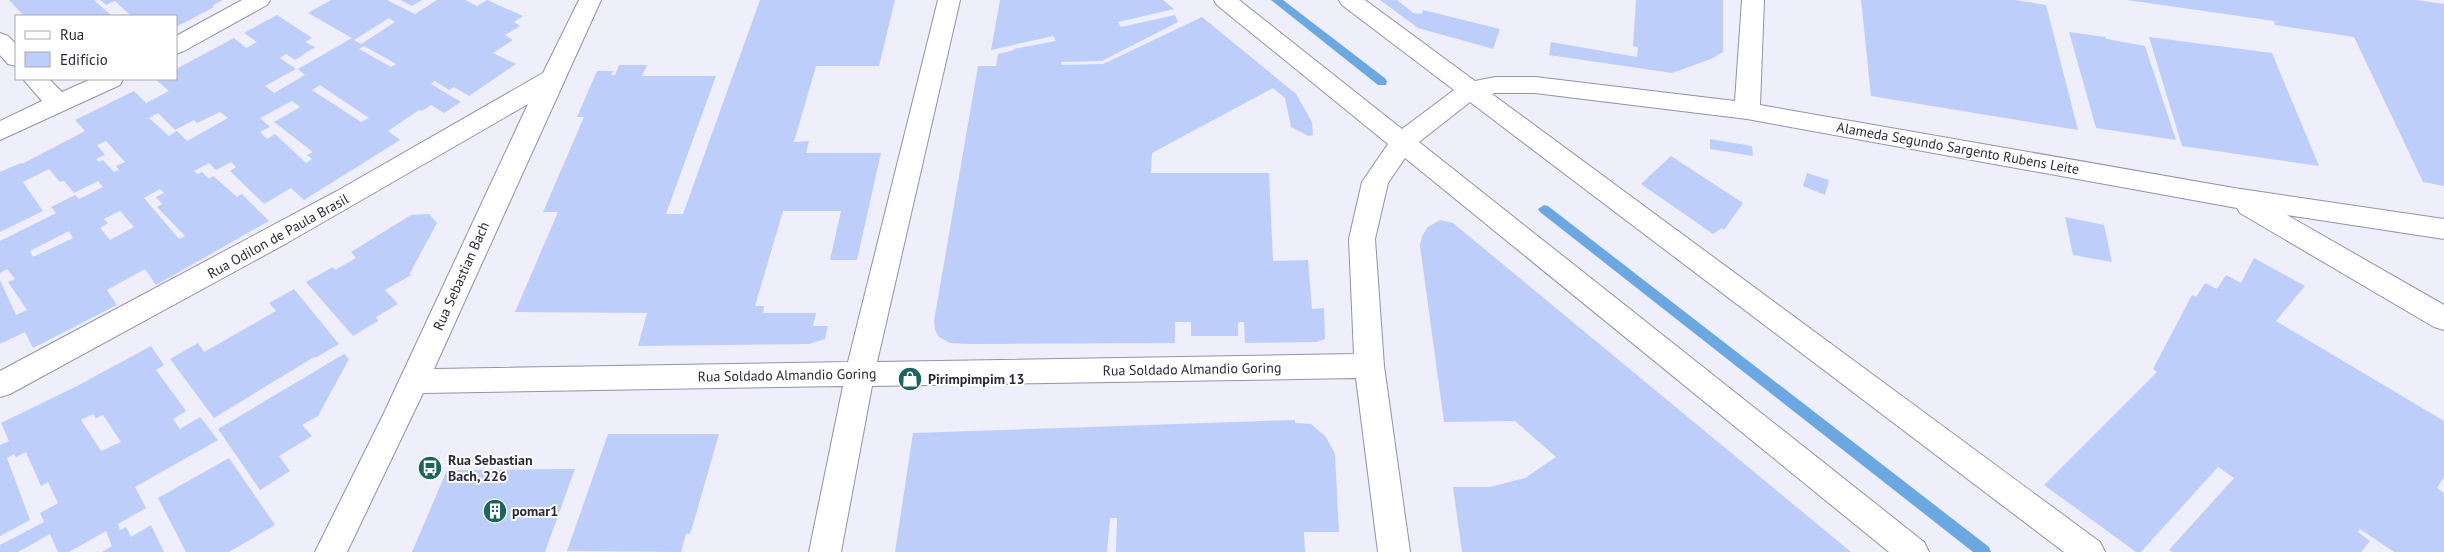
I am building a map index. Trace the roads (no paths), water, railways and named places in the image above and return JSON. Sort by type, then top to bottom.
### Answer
[{"type":"street","points":[[178,45],[260,0]]},
{"type":"street","name":"Rua Sebastian Bach","points":[[330,552],[414,381],[551,79],[590,0]]},
{"type":"street","points":[[825,552],[860,374],[949,0]]},
{"type":"street","points":[[1225,0],[1913,552]]},
{"type":"street","points":[[1350,0],[2089,552]]},
{"type":"street","points":[[1747,111],[1754,0]]},
{"type":"street","points":[[0,41],[15,57]]},
{"type":"street","name":"Rua Odilon de Paula Brasil","points":[[0,386],[301,225],[447,142],[551,79]]},
{"type":"street","points":[[37,80],[59,104]]},
{"type":"street","points":[[0,131],[109,80]]},
{"type":"street","name":"Alameda Segundo Sargento Rubens Leite","points":[[1470,90],[1495,85],[1535,85],[1747,111],[2234,198],[2444,229]]},
{"type":"street","points":[[1394,552],[1369,366],[1362,239],[1375,182],[1402,142],[1470,90]]},
{"type":"street","points":[[2234,198],[2444,319]]},
{"type":"street","name":"Rua Soldado Almandio Goring","points":[[414,381],[1369,366]]},
{"type":"waterway","points":[[1276,0],[1382,82]]},
{"type":"waterway","points":[[1544,209],[1984,552]]},
{"type":"place","name":"Pirimpimpim 13","points":[[910,379]]},
{"type":"place","name":"Rua Sebastian Bach, 226","points":[[430,468]]},
{"type":"place","name":"pomar1","points":[[495,511]]}]
